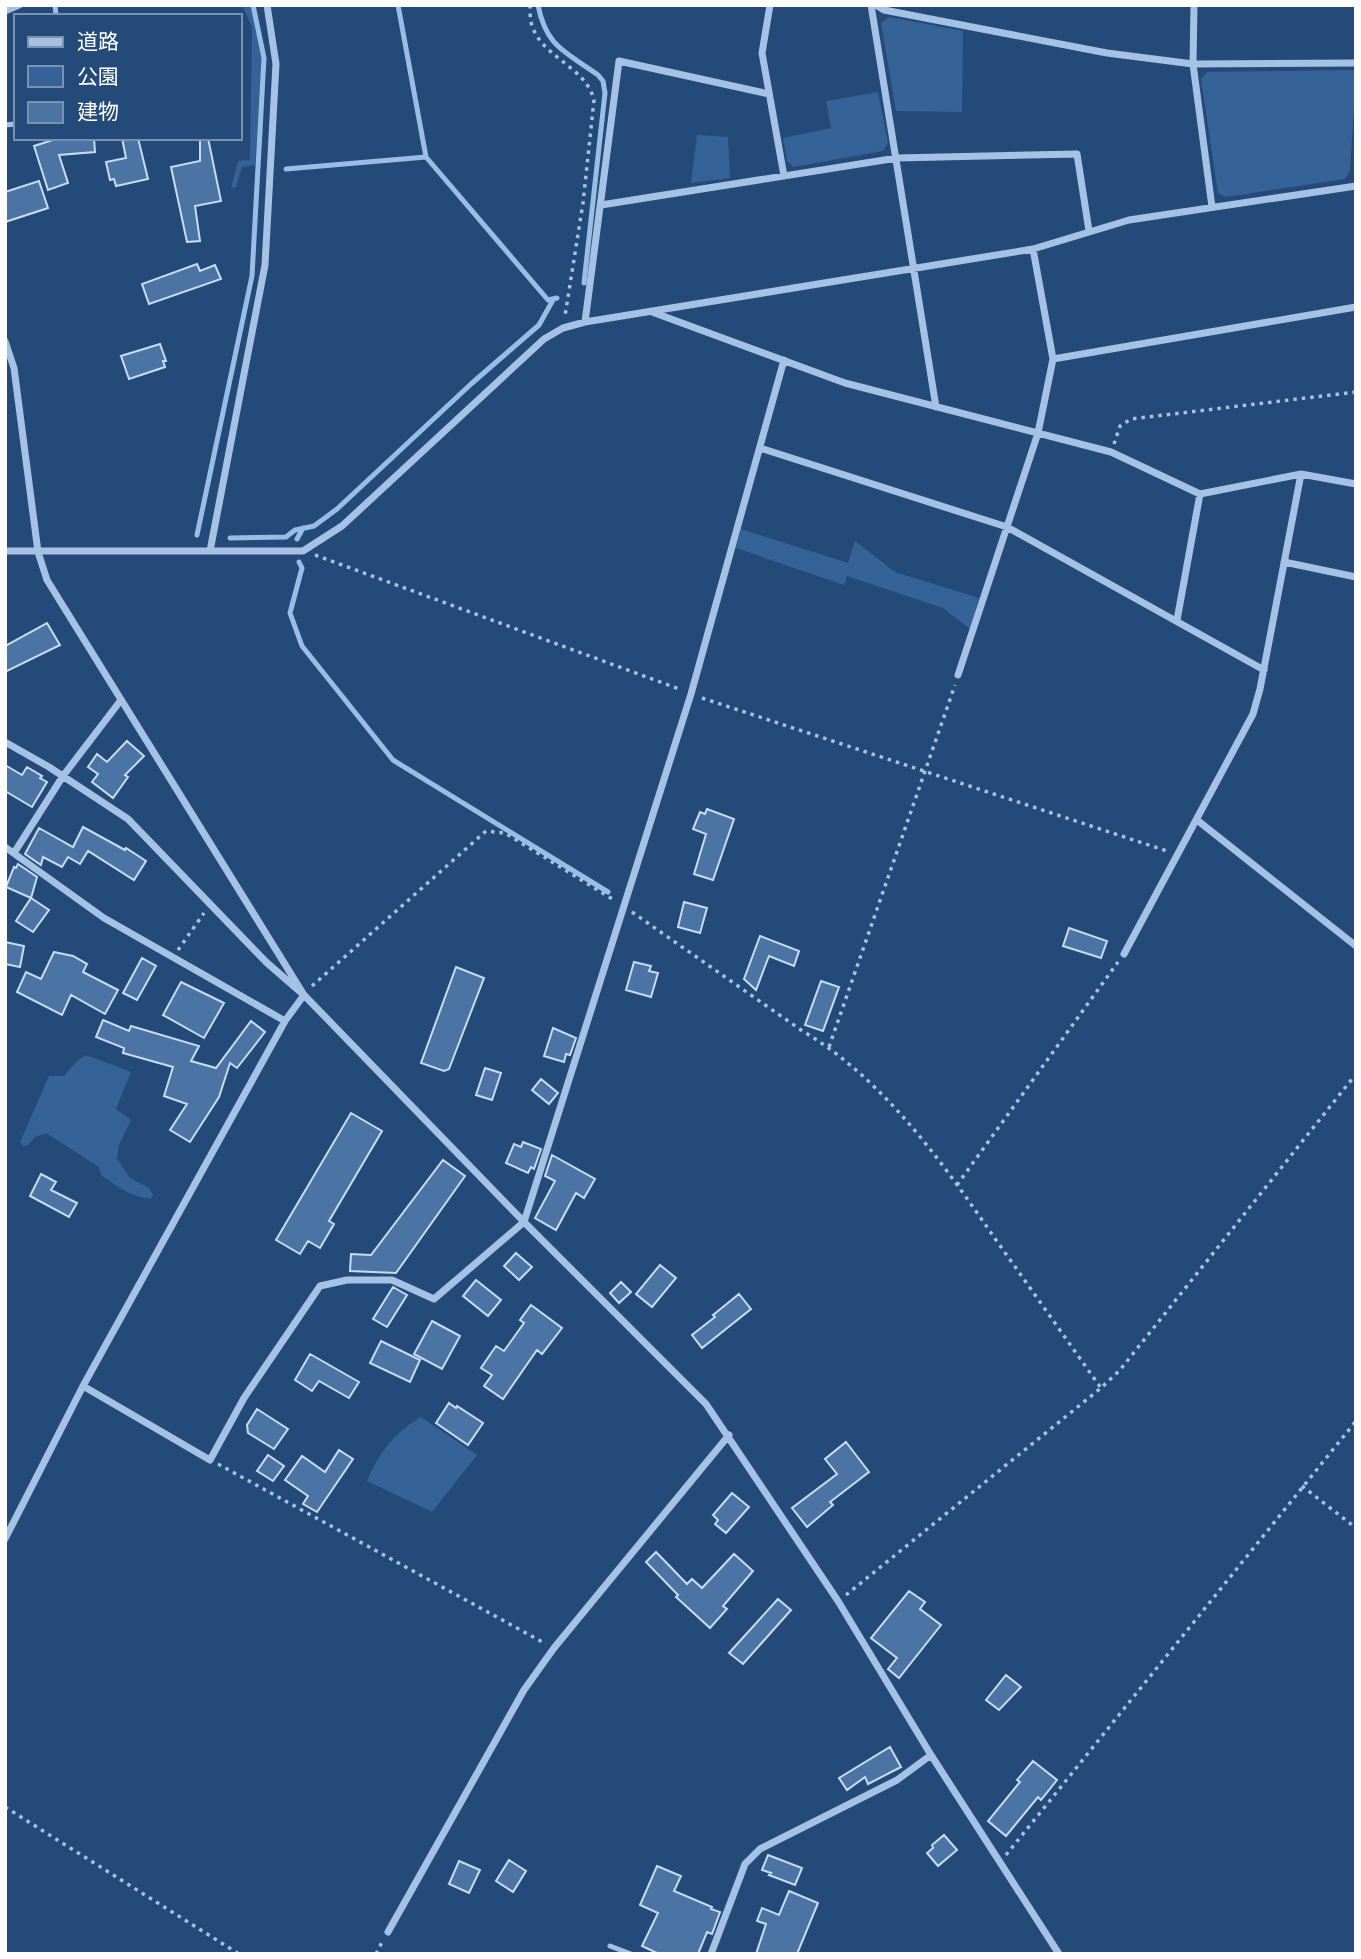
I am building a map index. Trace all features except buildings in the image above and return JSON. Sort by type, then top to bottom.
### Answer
[{"type":"street","points":[[5,11],[19,5]]},
{"type":"street","points":[[210,551],[265,265],[276,64],[268,5]]},
{"type":"street","points":[[770,5],[762,53],[784,176]]},
{"type":"street","points":[[871,5],[936,407]]},
{"type":"street","points":[[876,5],[884,10],[1107,53],[1193,64],[1356,63]]},
{"type":"street","points":[[1194,5],[1193,64],[1212,207]]},
{"type":"street","points":[[585,322],[619,61],[769,94]]},
{"type":"street","points":[[601,205],[897,158],[1077,154],[1089,231]]},
{"type":"street","points":[[5,551],[303,551],[342,526],[544,339],[564,328],[585,322],[1033,249],[1129,220],[1356,186]]},
{"type":"street","points":[[958,675],[1038,433],[1053,359],[1033,249]]},
{"type":"street","points":[[1053,359],[1356,307]]},
{"type":"street","points":[[650,312],[845,383],[1111,452],[1200,494],[1301,474],[1356,484]]},
{"type":"street","points":[[5,341],[14,368],[38,552],[47,580],[304,995]]},
{"type":"street","points":[[83,1387],[210,1460],[244,1398],[320,1286],[347,1280],[392,1280],[434,1299],[524,1222],[691,694],[783,360]]},
{"type":"street","points":[[760,448],[1007,527],[1264,670]]},
{"type":"street","points":[[1124,954],[1253,714],[1264,670],[1301,474]]},
{"type":"street","points":[[1177,620],[1200,494]]},
{"type":"street","points":[[1284,562],[1356,577]]},
{"type":"street","points":[[14,853],[63,776],[121,700]]},
{"type":"street","points":[[5,742],[63,776],[128,820],[706,1404],[838,1601],[931,1755],[1059,1954]]},
{"type":"street","points":[[1197,820],[1356,946]]},
{"type":"street","points":[[5,847],[104,918],[285,1021]]},
{"type":"street","points":[[6,1534],[83,1387],[285,1021],[304,995]]},
{"type":"street","points":[[388,1932],[524,1690],[554,1648],[729,1435]]},
{"type":"street","points":[[711,1954],[746,1864],[761,1849],[897,1780],[931,1755]]},
{"type":"lane","points":[[610,1946],[631,1954]]},
{"type":"path","points":[[530,5],[531,23],[540,40],[551,53],[591,87],[594,100],[583,203],[564,328]]},
{"type":"path","points":[[1111,452],[1120,426],[1131,419],[1356,392]]},
{"type":"path","points":[[303,551],[691,694],[1179,855]]},
{"type":"path","points":[[829,1046],[958,675]]},
{"type":"path","points":[[304,995],[486,831],[505,833],[623,906],[801,1030],[829,1046],[887,1100],[957,1185],[1101,1388]]},
{"type":"path","points":[[173,957],[210,905]]},
{"type":"path","points":[[957,1185],[1124,954]]},
{"type":"path","points":[[838,1601],[1120,1370],[1356,1074]]},
{"type":"path","points":[[1001,1862],[1356,1421]]},
{"type":"path","points":[[210,1460],[554,1648]]},
{"type":"path","points":[[1302,1486],[1356,1528]]},
{"type":"path","points":[[5,1807],[239,1954]]},
{"type":"green space","points":[[242,5],[251,5],[262,59],[255,165],[242,167],[236,187],[231,188],[238,161],[250,160],[252,27]]},
{"type":"green space","points":[[889,17],[963,31],[962,112],[896,111],[881,23]]},
{"type":"green space","points":[[1353,70],[1356,74],[1350,171],[1345,179],[1226,197],[1218,193],[1201,79],[1207,72]]},
{"type":"green space","points":[[878,92],[888,143],[883,151],[793,167],[787,161],[783,138],[831,128],[826,101]]},
{"type":"green space","points":[[697,135],[728,137],[730,178],[691,183]]},
{"type":"green space","points":[[741,529],[848,563],[855,541],[895,572],[979,598],[970,629],[943,608],[847,576],[844,585],[736,548]]},
{"type":"green space","points":[[86,1055],[131,1072],[116,1109],[131,1120],[119,1145],[117,1159],[130,1178],[149,1188],[153,1195],[151,1199],[118,1187],[101,1175],[99,1167],[46,1133],[35,1137],[28,1145],[23,1146],[20,1142],[49,1076],[64,1076]]},
{"type":"green space","points":[[421,1417],[477,1455],[432,1512],[367,1481],[389,1444]]},
{"type":"waterway","points":[[197,535],[252,276],[264,58],[253,5]]},
{"type":"waterway","points":[[398,5],[426,157],[548,300],[557,298]]},
{"type":"waterway","points":[[538,5],[552,40],[598,75],[603,81],[605,93],[584,283]]},
{"type":"waterway","points":[[286,169],[426,157]]},
{"type":"waterway","points":[[230,538],[286,537],[295,530],[314,526],[337,509],[471,384],[539,325],[553,300]]},
{"type":"waterway","points":[[297,539],[303,528]]},
{"type":"waterway","points":[[299,562],[302,568],[290,613],[302,646],[393,760],[608,892]]}]
